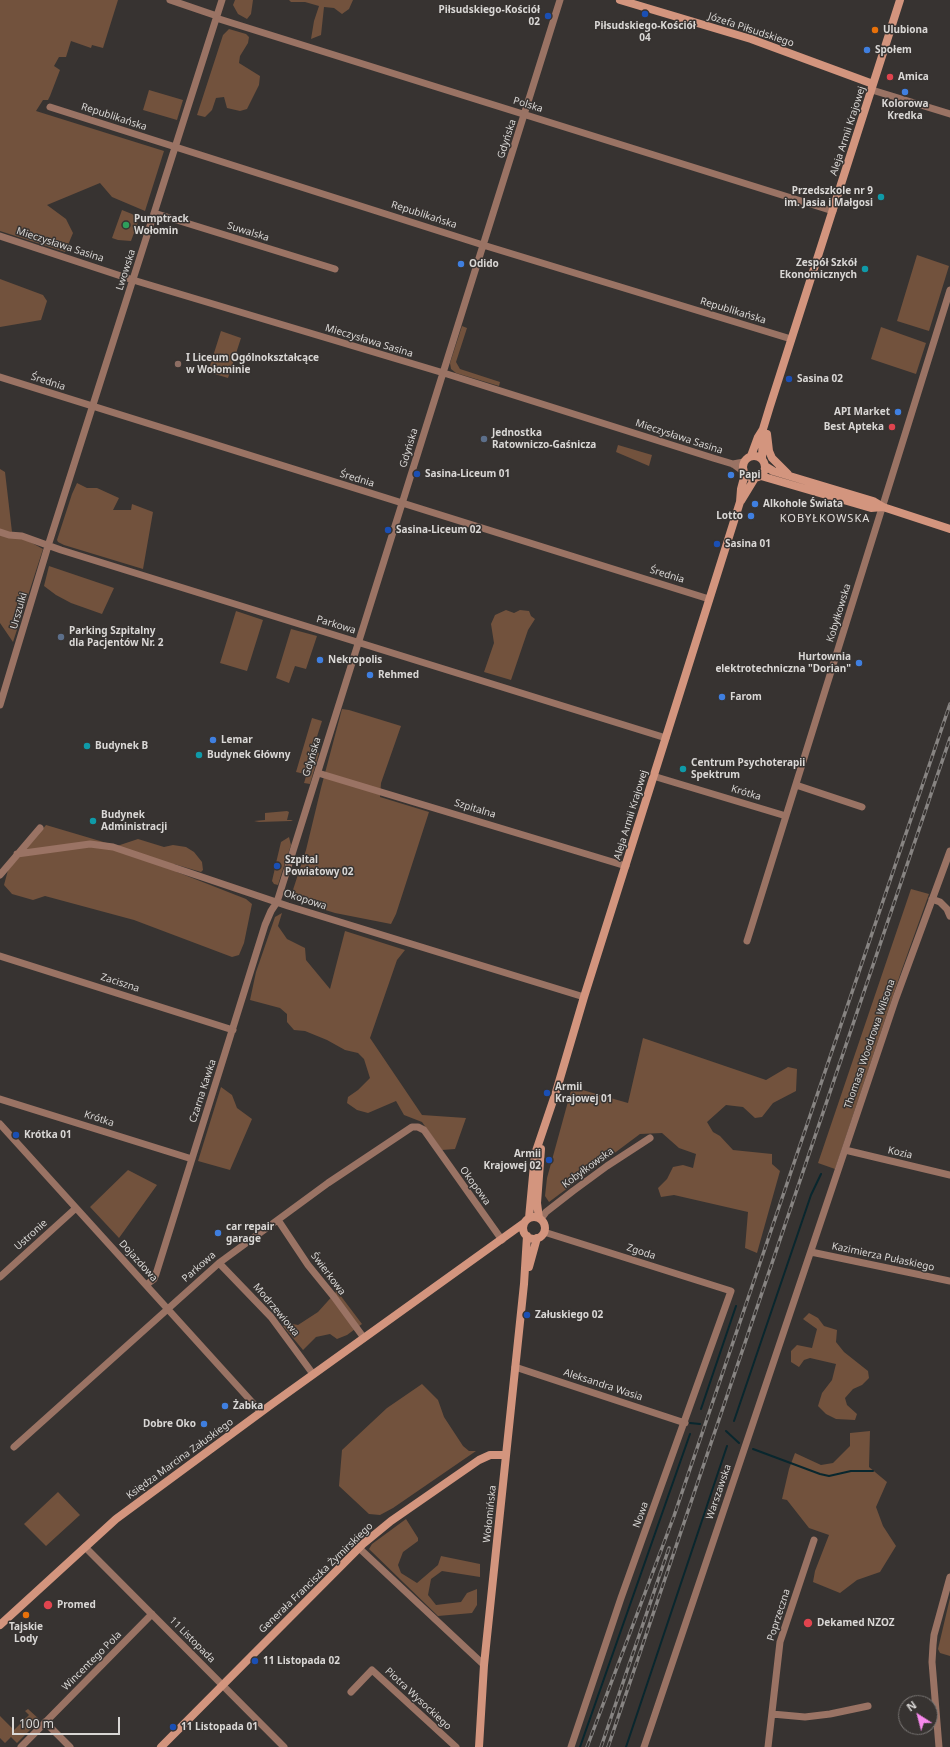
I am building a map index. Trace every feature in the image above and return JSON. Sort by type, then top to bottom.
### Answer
[{"type":"street","name":"Polska","points":[[170,0],[217,17],[833,211]]},
{"type":"street","name":"Lwowska","points":[[48,546],[222,0]]},
{"type":"street","name":"Gdyńska","points":[[277,902],[560,0]]},
{"type":"street","name":"Józefa Piłsudskiego","points":[[620,0],[751,39],[872,87],[950,114]]},
{"type":"street","name":"Aleja Armii Krajowej","points":[[751,456],[764,425],[900,0]]},
{"type":"street","name":"Republikańska","points":[[50,107],[175,148],[379,210],[484,245],[791,339]]},
{"type":"street","name":"Suwalska","points":[[154,213],[335,270]]},
{"type":"street","name":"Mieczysława Sasina","points":[[0,236],[133,280],[443,373],[733,464],[745,473]]},
{"type":"street","name":"Kobyłkowska","points":[[747,942],[950,290]]},
{"type":"street","name":"Średnia","points":[[0,377],[709,599]]},
{"type":"street","name":"Aleja Armii Krajowej","points":[[764,425],[764,462]]},
{"type":"street","points":[[764,425],[770,454],[776,464],[791,476]]},
{"type":"street","points":[[883,507],[871,508],[758,477],[751,478],[745,473],[744,462],[751,456],[756,456],[772,471],[873,501],[883,507],[950,529]]},
{"type":"street","name":"Mieczysława Sasina","points":[[733,464],[744,462]]},
{"type":"street","points":[[758,477],[765,471],[764,462]]},
{"type":"street","name":"Aleja Armii Krajowej","points":[[527,1221],[535,1154],[740,502],[741,489],[745,473]]},
{"type":"street","name":"Aleja Armii Krajowej","points":[[740,502],[758,477]]},
{"type":"street","name":"Parkowa","points":[[0,532],[9,535],[22,536],[48,546],[666,738]]},
{"type":"street","name":"Urszulki","points":[[0,704],[48,546]]},
{"type":"street","name":"Szpitalna","points":[[318,773],[626,866]]},
{"type":"street","name":"Krótka","points":[[653,776],[786,816]]},
{"type":"street","points":[[796,786],[862,807]]},
{"type":"street","points":[[0,875],[40,828]]},
{"type":"street","name":"Okopowa","points":[[17,854],[83,845],[105,846],[288,906],[584,997]]},
{"type":"street","name":"Thomasa Woodrowa Wilsona","points":[[812,1248],[896,998],[950,851]]},
{"type":"street","points":[[932,899],[940,902],[950,916]]},
{"type":"street","name":"Czarna Kawka","points":[[146,1285],[154,1279],[156,1274],[265,925],[277,902]]},
{"type":"street","name":"Zaciszna","points":[[0,956],[233,1030]]},
{"type":"street","name":"Krótka","points":[[0,1099],[192,1159]]},
{"type":"street","name":"Dojazdowa","points":[[0,1124],[261,1412]]},
{"type":"street","name":"Parkowa","points":[[14,1447],[219,1262],[328,1183],[409,1129],[416,1126]]},
{"type":"street","name":"Okopowa","points":[[416,1126],[424,1130],[502,1240]]},
{"type":"street","name":"Aleja Armii Krajowej","points":[[540,1219],[537,1203],[542,1134]]},
{"type":"street","name":"Kobyłkowska","points":[[540,1219],[546,1212],[573,1191],[607,1166],[650,1138]]},
{"type":"street","name":"Kozia","points":[[845,1150],[950,1175]]},
{"type":"street","name":"Ustronie","points":[[0,1277],[76,1208]]},
{"type":"street","points":[[540,1219],[545,1225],[544,1232],[537,1238],[526,1234],[527,1221],[540,1219]]},
{"type":"street","name":"Świerkowa","points":[[278,1220],[308,1265],[364,1338]]},
{"type":"street","name":"Księdza Marcina Załuskiego","points":[[0,1625],[116,1519],[313,1374],[527,1221]]},
{"type":"street","name":"Zgoda","points":[[544,1232],[731,1291]]},
{"type":"street","name":"Księdza Marcina Załuskiego","points":[[502,1240],[511,1236],[526,1234]]},
{"type":"street","name":"Wołomińska","points":[[479,1747],[484,1665],[524,1284],[526,1234]]},
{"type":"street","name":"Wołomińska","points":[[524,1284],[537,1238]]},
{"type":"street","name":"Kazimierza Pułaskiego","points":[[812,1248],[950,1281]]},
{"type":"street","name":"Warszawska","points":[[644,1747],[812,1248]]},
{"type":"street","name":"Modrzewiowa","points":[[219,1262],[271,1317],[313,1374]]},
{"type":"street","name":"Nowa","points":[[571,1747],[621,1598],[685,1423],[731,1291]]},
{"type":"street","name":"Aleksandra Wasia","points":[[516,1367],[685,1423]]},
{"type":"street","name":"Generała Franciszka Żymirskiego","points":[[161,1747],[359,1548],[391,1521],[479,1460],[490,1455],[506,1455]]},
{"type":"street","name":"Poprzeczna","points":[[768,1747],[780,1642],[814,1540]]},
{"type":"street","name":"11 Listopada","points":[[85,1547],[284,1747]]},
{"type":"street","points":[[359,1548],[484,1665]]},
{"type":"street","points":[[939,1747],[932,1662],[933,1645],[934,1635],[950,1577]]},
{"type":"street","name":"Wincentego Pola","points":[[21,1747],[152,1614]]},
{"type":"street","name":"Piotra Wysockiego","points":[[351,1692],[372,1670],[451,1745]]},
{"type":"street","points":[[772,1714],[805,1717],[830,1714],[868,1706]]},
{"type":"street","points":[[45,1722],[70,1747]]},
{"type":"shaded area","points":[[0,0],[118,0],[103,48],[92,45],[91,48],[71,41],[66,57],[59,57],[54,66],[60,70],[48,100],[43,100],[36,111],[164,151],[145,211],[112,197],[100,183],[47,205],[66,219],[73,233],[65,252],[0,231]]},
{"type":"shaded area","points":[[235,0],[253,0],[251,14],[247,19],[238,14],[233,5]]},
{"type":"shaded area","points":[[289,0],[353,0],[349,9],[342,14],[334,8],[324,7],[321,35],[311,39],[314,21],[319,6],[305,2],[291,2]]},
{"type":"shaded area","points":[[229,29],[246,34],[249,37],[248,43],[240,56],[239,63],[260,76],[259,85],[247,109],[240,111],[227,108],[224,97],[216,98],[212,110],[205,117],[197,115],[223,35]]},
{"type":"shaded area","points":[[149,90],[183,100],[177,120],[143,110]]},
{"type":"shaded area","name":"Pumptrack Wołomin","points":[[122,210],[136,217],[138,222],[131,241],[112,238]]},
{"type":"shaded area","points":[[917,255],[949,266],[929,331],[897,321]]},
{"type":"shaded area","points":[[0,279],[43,295],[47,301],[41,320],[0,327]]},
{"type":"shaded area","points":[[462,326],[467,328],[456,362],[460,369],[500,382],[499,386],[456,373],[451,369],[450,363]]},
{"type":"shaded area","points":[[881,327],[926,343],[916,374],[871,359]]},
{"type":"shaded area","points":[[221,331],[241,338],[228,378],[208,372]]},
{"type":"shaded area","points":[[618,445],[652,455],[649,466],[616,452]]},
{"type":"shaded area","points":[[0,469],[5,472],[12,532],[43,549],[13,642],[0,623]]},
{"type":"shaded area","points":[[77,483],[87,488],[97,488],[119,498],[113,510],[131,510],[132,504],[153,512],[143,569],[58,542],[57,540]]},
{"type":"shaded area","points":[[49,566],[114,588],[102,614],[71,603],[56,595],[44,586]]},
{"type":"shaded area","points":[[506,610],[514,613],[520,610],[529,611],[531,616],[535,619],[528,630],[511,680],[484,672],[494,643],[491,624],[495,615]]},
{"type":"shaded area","points":[[236,611],[263,620],[247,671],[220,663]]},
{"type":"shaded area","points":[[291,629],[317,636],[306,669],[295,666],[289,683],[276,678]]},
{"type":"shaded area","points":[[342,709],[401,726],[381,783],[380,797],[429,812],[396,914],[391,924],[335,913],[290,899],[306,850]]},
{"type":"shaded area","points":[[312,718],[322,721],[305,774],[296,772]]},
{"type":"shaded area","points":[[314,751],[319,753],[310,784],[304,783]]},
{"type":"shaded area","points":[[289,812],[287,820],[293,820],[254,821],[265,820],[265,813]]},
{"type":"shaded area","points":[[46,825],[117,846],[138,839],[164,847],[173,845],[186,847],[194,852],[202,862],[203,870],[201,872],[174,864],[177,872],[246,899],[252,904],[244,943],[239,955],[232,957],[134,920],[45,896],[33,900],[12,894],[4,885],[8,870]]},
{"type":"shaded area","points":[[289,837],[291,845],[278,885],[274,884],[272,881],[275,868],[277,868],[278,864],[276,863],[281,842]]},
{"type":"shaded area","points":[[911,889],[929,894],[901,972],[835,1169],[818,1163]]},
{"type":"shaded area","points":[[282,913],[278,926],[287,939],[305,948],[306,960],[330,989],[345,931],[405,950],[397,960],[370,1038],[422,1115],[466,1118],[455,1149],[442,1150],[422,1122],[404,1115],[396,1101],[368,1113],[357,1110],[347,1103],[348,1097],[358,1090],[370,1078],[364,1059],[358,1053],[345,1050],[327,1040],[305,1031],[294,1030],[287,1022],[287,1014],[280,1008],[250,1000],[256,972],[275,917]]},
{"type":"shaded area","points":[[643,1038],[766,1080],[788,1067],[797,1069],[796,1091],[773,1103],[762,1117],[755,1118],[743,1107],[726,1105],[707,1122],[713,1132],[720,1136],[733,1150],[772,1154],[772,1164],[780,1171],[757,1253],[745,1248],[748,1212],[674,1195],[661,1197],[658,1188],[667,1179],[673,1167],[683,1165],[693,1168],[696,1154],[679,1148],[662,1133],[640,1134],[549,1202],[545,1196],[547,1178],[572,1087],[628,1103]]},
{"type":"shaded area","points":[[221,1087],[232,1095],[237,1108],[252,1119],[230,1170],[198,1161]]},
{"type":"shaded area","points":[[128,1170],[157,1185],[119,1238],[90,1207]]},
{"type":"shaded area","points":[[331,1283],[362,1324],[347,1335],[337,1339],[330,1334],[316,1337],[303,1350],[283,1326],[287,1323],[298,1325],[318,1312],[336,1292]]},
{"type":"shaded area","points":[[809,1313],[818,1318],[824,1326],[837,1330],[836,1342],[844,1352],[868,1371],[869,1378],[862,1385],[853,1389],[845,1398],[847,1405],[857,1414],[855,1420],[836,1419],[826,1414],[818,1406],[822,1393],[832,1380],[836,1364],[810,1358],[804,1360],[799,1367],[791,1362],[791,1351],[797,1345],[812,1348],[817,1329],[803,1319]]},
{"type":"shaded area","points":[[422,1384],[438,1400],[444,1417],[463,1446],[469,1451],[476,1451],[393,1508],[380,1515],[369,1514],[339,1486],[342,1450],[387,1408]]},
{"type":"shaded area","points":[[870,1431],[869,1467],[887,1482],[876,1507],[883,1526],[896,1546],[880,1572],[857,1580],[840,1593],[813,1582],[815,1571],[829,1535],[809,1528],[787,1500],[782,1499],[789,1469],[795,1453],[821,1465],[833,1463],[850,1446],[850,1433]]},
{"type":"shaded area","points":[[58,1492],[80,1515],[46,1546],[24,1524]]},
{"type":"shaded area","points":[[406,1519],[418,1538],[418,1541],[403,1552],[398,1565],[401,1573],[417,1583],[438,1565],[441,1556],[480,1564],[480,1577],[442,1571],[431,1579],[428,1595],[436,1605],[461,1602],[467,1593],[477,1589],[477,1605],[472,1613],[438,1616],[369,1549],[372,1544]]},
{"type":"shaded area","points":[[950,1598],[950,1656],[940,1653],[938,1649]]},
{"type":"shaded area","points":[[28,1709],[40,1720],[17,1743],[11,1737],[5,1743],[0,1738],[0,1716],[14,1730],[29,1715],[25,1711]]},
{"type":"waterway","points":[[734,1421],[811,1195],[821,1174]]},
{"type":"waterway","points":[[701,1409],[736,1306]]},
{"type":"waterway","points":[[690,1423],[700,1424]]},
{"type":"waterway","points":[[726,1431],[739,1443]]},
{"type":"waterway","points":[[580,1747],[690,1434]]},
{"type":"waterway","points":[[626,1747],[727,1446]]},
{"type":"waterway","points":[[753,1449],[829,1476],[851,1471],[873,1471]]},
{"type":"railway","points":[[587,1747],[674,1516],[950,704]]},
{"type":"railway","points":[[608,1747],[950,738]]},
{"type":"railway","points":[[601,1747],[669,1548]]},
{"type":"place","name":"Piłsudskiego-Kościół 04","points":[[645,14]]},
{"type":"place","name":"Piłsudskiego-Kościół 02","points":[[548,16]]},
{"type":"place","name":"Ulubiona","points":[[875,30]]},
{"type":"place","name":"Społem","points":[[867,50]]},
{"type":"place","name":"Amica","points":[[890,77]]},
{"type":"place","name":"Kolorowa Kredka","points":[[905,92]]},
{"type":"place","name":"Przedszkole nr 9 im. Jasia i Małgosi","points":[[881,197]]},
{"type":"place","name":"Pumptrack Wołomin","points":[[126,225]]},
{"type":"place","name":"Odido","points":[[461,264]]},
{"type":"place","name":"Zespół Szkół Ekonomicznych","points":[[865,269]]},
{"type":"place","name":"I Liceum Ogólnokształcące w Wołominie","points":[[178,364]]},
{"type":"place","name":"Sasina 02","points":[[789,379]]},
{"type":"place","name":"API Market","points":[[898,412]]},
{"type":"place","name":"Best Apteka","points":[[892,427]]},
{"type":"place","name":"Jednostka Ratowniczo-Gaśnicza","points":[[484,439]]},
{"type":"place","name":"Sasina-Liceum 01","points":[[417,474]]},
{"type":"place","name":"Papi","points":[[731,475]]},
{"type":"place","name":"Alkohole Świata","points":[[755,504]]},
{"type":"place","name":"Lotto","points":[[751,516]]},
{"type":"place","name":"Sasina-Liceum 02","points":[[388,530]]},
{"type":"place","name":"Sasina 01","points":[[717,544]]},
{"type":"place","name":"Parking Szpitalny dla Pacjentów Nr. 2","points":[[61,637]]},
{"type":"place","name":"Nekropolis","points":[[320,660]]},
{"type":"place","name":"Hurtownia elektrotechniczna \"Dorian\"","points":[[859,663]]},
{"type":"place","name":"Rehmed","points":[[370,675]]},
{"type":"place","name":"Farom","points":[[722,697]]},
{"type":"place","name":"Lemar","points":[[213,740]]},
{"type":"place","name":"Budynek B","points":[[87,746]]},
{"type":"place","name":"Budynek Główny","points":[[199,755]]},
{"type":"place","name":"Centrum Psychoterapii Spektrum","points":[[683,769]]},
{"type":"place","name":"Budynek Administracji","points":[[93,821]]},
{"type":"place","name":"Szpital Powiatowy 02","points":[[277,866]]},
{"type":"place","name":"Armii Krajowej 01","points":[[547,1093]]},
{"type":"place","name":"Krótka 01","points":[[16,1135]]},
{"type":"place","name":"Armii Krajowej 02","points":[[549,1160]]},
{"type":"place","name":"car repair garage","points":[[218,1233]]},
{"type":"place","name":"Załuskiego 02","points":[[527,1315]]},
{"type":"place","name":"Żabka","points":[[225,1406]]},
{"type":"place","name":"Dobre Oko","points":[[204,1424]]},
{"type":"place","name":"Promed","points":[[48,1605]]},
{"type":"place","name":"Tajskie Lody","points":[[26,1615]]},
{"type":"place","name":"Dekamed NZOZ","points":[[808,1623]]},
{"type":"place","name":"11 Listopada 02","points":[[255,1661]]},
{"type":"place","name":"11 Listopada 01","points":[[173,1727]]},
{"type":"district","name":"KOBYŁKOWSKA","points":[[825,519]]}]
